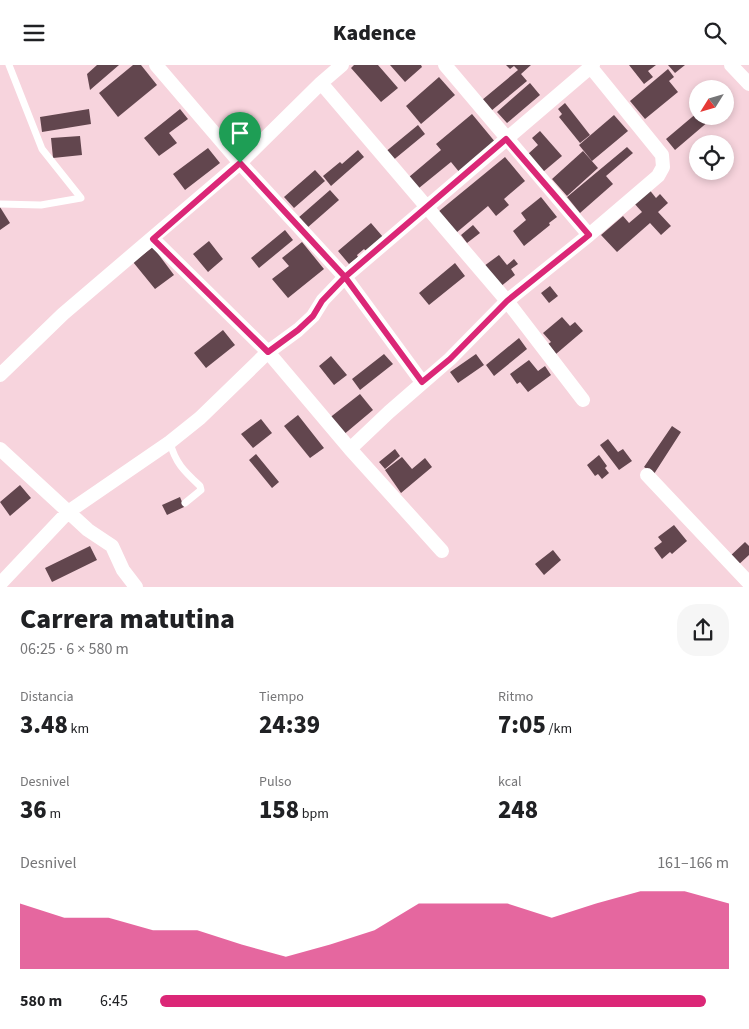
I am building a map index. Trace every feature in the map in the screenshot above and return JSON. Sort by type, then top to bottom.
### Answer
[{"type":"street","points":[[0,375],[63,314],[240,163],[320,83],[342,65]]},
{"type":"street","points":[[445,65],[589,235]]},
{"type":"street","points":[[731,65],[749,84]]},
{"type":"street","points":[[0,585],[68,512],[170,442],[200,417],[268,352],[298,330],[313,316],[322,301],[345,277],[591,66],[662,155],[663,167],[658,176],[507,301],[450,359],[422,382],[350,449]]},
{"type":"street","points":[[160,67],[240,163],[345,277],[422,382]]},
{"type":"street","points":[[320,83],[507,301],[583,401]]},
{"type":"street","points":[[153,239],[268,352],[350,449],[442,551]]},
{"type":"street","points":[[0,449],[68,512],[112,546],[123,570],[136,587]]},
{"type":"street","points":[[647,475],[749,583]]},
{"type":"lane","points":[[0,204],[41,205],[81,199],[42,149],[9,65]]},
{"type":"lane","points":[[170,442],[174,456],[182,469],[200,486],[201,490],[185,503]]},
{"type":"building","points":[[97,65],[119,65],[90,90],[87,74]]},
{"type":"building","points":[[133,65],[141,65],[157,85],[118,117],[99,93]]},
{"type":"building","points":[[354,65],[378,65],[398,88],[381,102],[351,68]]},
{"type":"building","points":[[390,65],[421,65],[422,67],[405,82]]},
{"type":"building","points":[[506,65],[531,65],[521,74],[527,81],[491,111],[482,100],[518,70],[514,66],[510,69]]},
{"type":"building","points":[[629,65],[656,65],[648,71],[653,77],[644,84]]},
{"type":"building","points":[[668,65],[685,65],[675,73]]},
{"type":"building","points":[[668,69],[674,77],[669,81],[678,92],[645,119],[630,101]]},
{"type":"building","points":[[439,77],[455,95],[421,124],[406,106]]},
{"type":"building","points":[[530,83],[540,95],[507,123],[497,112]]},
{"type":"building","points":[[565,103],[590,135],[580,143],[559,117],[562,114],[558,109]]},
{"type":"building","points":[[89,109],[91,124],[42,132],[40,117]]},
{"type":"building","points":[[180,109],[188,119],[169,133],[177,143],[159,156],[144,138]]},
{"type":"building","points":[[472,114],[496,143],[460,173],[451,162],[419,188],[409,177],[441,150],[436,144]]},
{"type":"building","points":[[614,115],[628,131],[592,161],[579,145]]},
{"type":"building","points":[[689,120],[689,125],[704,125],[693,135],[689,135],[689,138],[675,150],[666,139]]},
{"type":"building","points":[[418,125],[425,134],[391,162],[384,153]]},
{"type":"building","points":[[540,131],[562,156],[543,172],[528,154],[538,145],[532,138]]},
{"type":"building","points":[[80,136],[82,155],[53,158],[51,138]]},
{"type":"building","points":[[627,147],[633,153],[606,176],[613,184],[580,213],[567,197]]},
{"type":"building","points":[[208,148],[220,163],[185,190],[173,174]]},
{"type":"building","points":[[358,150],[364,157],[331,186],[323,176],[340,162],[342,164]]},
{"type":"building","points":[[583,151],[598,168],[567,196],[552,179]]},
{"type":"building","points":[[505,157],[525,181],[504,199],[509,205],[496,216],[488,206],[456,233],[438,212]]},
{"type":"building","points":[[315,170],[325,181],[294,208],[284,197]]},
{"type":"building","points":[[648,188],[656,198],[660,194],[668,203],[658,212],[671,226],[661,235],[650,223],[617,252],[601,235],[623,216],[629,223],[642,212],[633,202]]},
{"type":"building","points":[[330,190],[339,200],[307,228],[298,218]]},
{"type":"building","points":[[541,197],[557,217],[524,246],[513,231],[526,220],[521,213]]},
{"type":"building","points":[[0,207],[10,223],[0,230]]},
{"type":"building","points":[[371,223],[383,237],[366,251],[364,249],[349,264],[338,251]]},
{"type":"building","points":[[473,225],[480,233],[467,243],[461,235]]},
{"type":"building","points":[[285,230],[293,240],[259,268],[251,258]]},
{"type":"building","points":[[209,241],[223,259],[208,272],[193,254]]},
{"type":"building","points":[[302,242],[324,269],[288,298],[272,279],[289,266],[282,258]]},
{"type":"building","points":[[153,247],[174,275],[155,289],[133,262]]},
{"type":"building","points":[[499,255],[507,265],[514,259],[518,264],[511,269],[515,275],[500,287],[484,266]]},
{"type":"building","points":[[455,263],[465,276],[429,305],[419,293]]},
{"type":"building","points":[[550,286],[558,296],[549,303],[541,293]]},
{"type":"building","points":[[562,317],[570,326],[575,322],[583,331],[556,354],[548,344],[551,342],[543,333]]},
{"type":"building","points":[[223,330],[235,345],[206,368],[194,353]]},
{"type":"building","points":[[519,338],[527,349],[494,376],[486,365]]},
{"type":"building","points":[[384,354],[393,364],[360,390],[352,379]]},
{"type":"building","points":[[476,354],[484,365],[458,383],[450,372]]},
{"type":"building","points":[[331,356],[347,375],[334,385],[319,366]]},
{"type":"building","points":[[529,360],[538,371],[545,366],[551,375],[528,392],[520,382],[517,384],[510,374]]},
{"type":"building","points":[[360,394],[373,410],[342,436],[328,419]]},
{"type":"building","points":[[298,415],[324,448],[310,458],[284,426]]},
{"type":"building","points":[[261,419],[272,433],[253,448],[241,434]]},
{"type":"building","points":[[672,426],[681,432],[654,474],[644,467]]},
{"type":"building","points":[[608,439],[618,452],[623,449],[632,461],[619,470],[600,445]]},
{"type":"building","points":[[395,449],[400,456],[385,469],[379,462]]},
{"type":"building","points":[[256,454],[279,482],[272,488],[249,460]]},
{"type":"building","points":[[599,455],[607,466],[605,468],[609,473],[602,479],[598,474],[595,476],[587,465]]},
{"type":"building","points":[[402,457],[412,469],[425,458],[432,467],[401,493],[385,470]]},
{"type":"building","points":[[20,485],[31,498],[10,516],[0,502]]},
{"type":"building","points":[[180,497],[184,507],[167,515],[162,505]]},
{"type":"building","points":[[674,525],[687,541],[672,554],[670,552],[662,559],[654,548],[662,542],[658,537]]},
{"type":"building","points":[[745,542],[749,546],[749,555],[736,567],[728,558]]},
{"type":"building","points":[[90,546],[97,560],[52,582],[45,568]]},
{"type":"building","points":[[553,550],[561,560],[544,575],[535,564]]},
{"type":"route","points":[[240,163],[153,239],[268,352],[298,330],[313,316],[322,301],[345,277],[506,139],[589,235],[507,301],[450,359],[422,382],[345,277],[240,163]]}]
